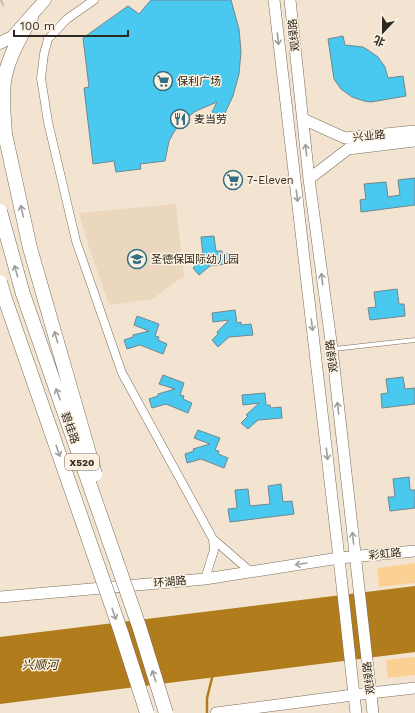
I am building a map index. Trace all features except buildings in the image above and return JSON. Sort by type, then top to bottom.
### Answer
[{"type":"highway","points":[[5,134],[5,76],[17,43],[31,16]]},
{"type":"highway","points":[[0,108],[30,248],[144,643]]},
{"type":"highway","name":"碧桂路","points":[[0,211],[23,294],[144,643],[166,713]]},
{"type":"highway","name":"碧桂路","points":[[0,282],[121,632],[147,713]]},
{"type":"highway","points":[[0,295],[42,405]]},
{"type":"main road","points":[[0,43],[12,37],[45,0]]},
{"type":"main road","name":"观绿路","points":[[274,0],[342,578],[356,713]]},
{"type":"main road","name":"观绿路","points":[[290,0],[309,179],[332,349],[373,713]]},
{"type":"main road","name":"兴业路","points":[[303,119],[345,138],[415,130]]},
{"type":"main road","name":"兴业路","points":[[309,179],[348,149],[415,141]]},
{"type":"main road","name":"彩虹路","points":[[339,558],[415,551]]},
{"type":"main road","name":"环湖路","points":[[0,597],[205,579],[339,558]]},
{"type":"main road","points":[[216,713],[415,688]]},
{"type":"street","points":[[94,0],[67,19],[48,39],[44,54],[41,78],[48,122],[76,241],[122,373],[213,539],[252,572]]},
{"type":"street","points":[[205,579],[214,550],[213,539]]},
{"type":"lane","points":[[332,349],[415,340]]},
{"type":"shaded area","name":"圣德保国际幼儿园","points":[[176,204],[184,276],[152,299],[109,305],[79,213]]},
{"type":"shaded area","points":[[415,563],[415,583],[379,587],[377,568]]},
{"type":"shaded area","points":[[415,657],[415,675],[388,678],[386,660]]},
{"type":"water","name":"兴顺河","points":[[415,586],[415,652],[0,704],[0,637]]},
{"type":"waterway","points":[[207,713],[207,698],[213,674]]},
{"type":"place","name":"保利广场","points":[[163,81]]},
{"type":"place","name":"麦当劳","points":[[180,119]]},
{"type":"place","name":"7-Eleven","points":[[233,180]]},
{"type":"place","name":"圣德保国际幼儿园","points":[[137,259]]}]
